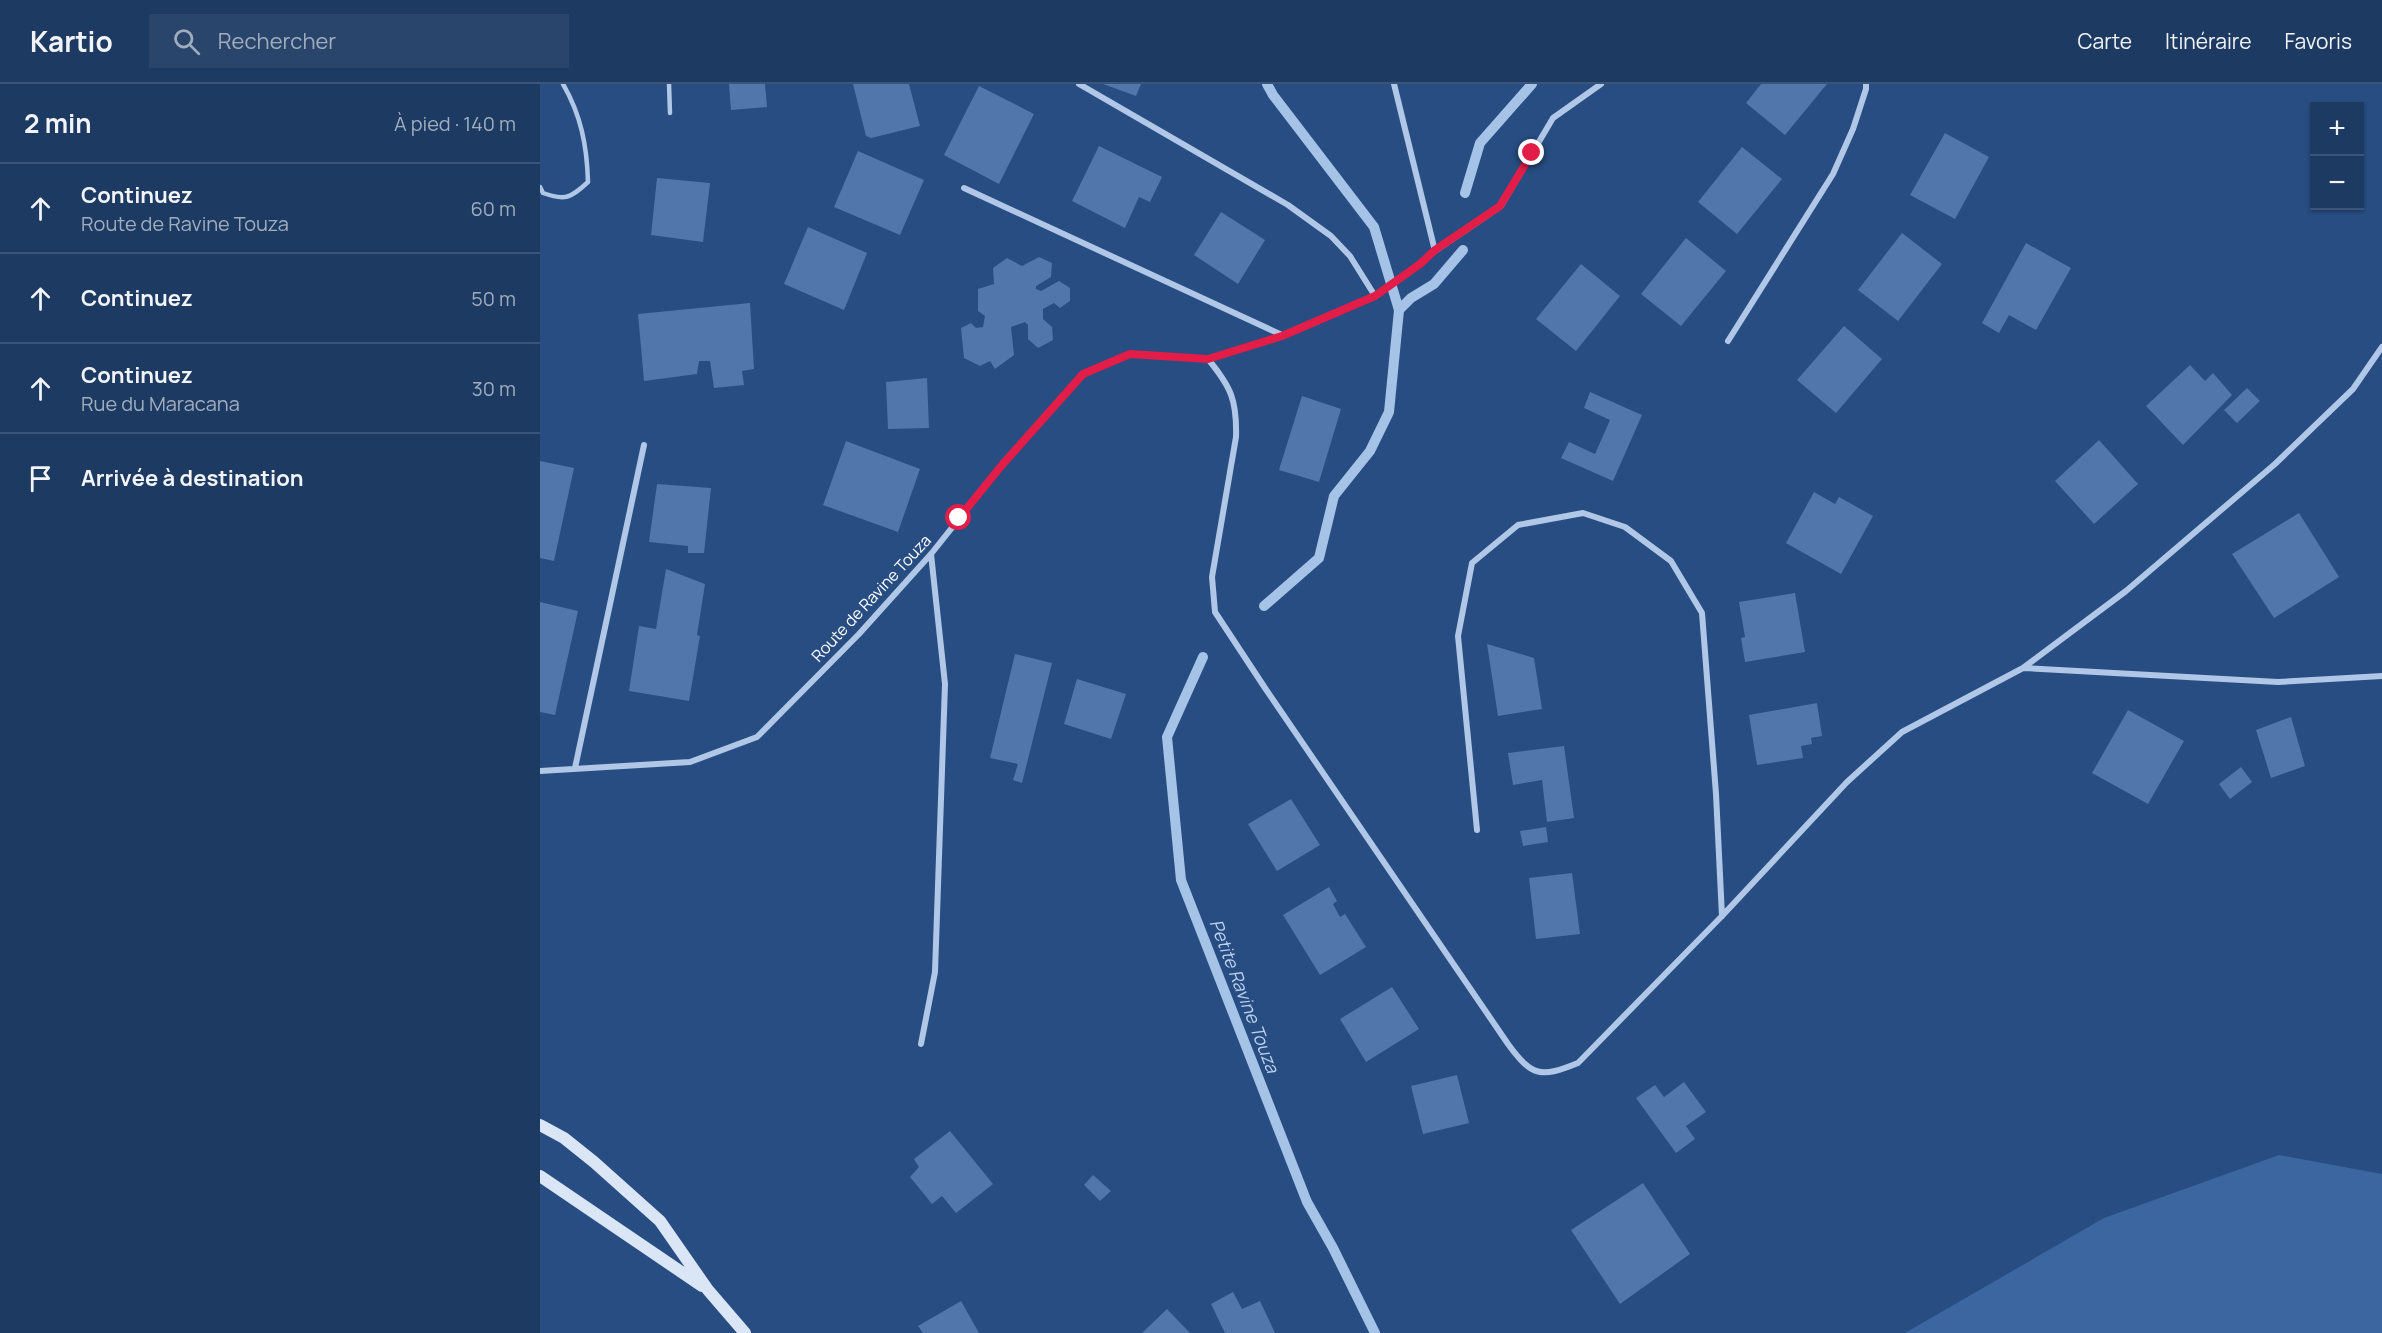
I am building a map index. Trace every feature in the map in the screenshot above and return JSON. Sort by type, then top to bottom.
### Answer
[{"type":"main road","points":[[540,1125],[564,1138],[660,1221],[708,1290],[745,1333]]},
{"type":"main road","points":[[540,1176],[708,1290]]},
{"type":"street","points":[[1079,84],[1288,205],[1331,236],[1350,256],[1378,294]]},
{"type":"street","points":[[1394,84],[1435,250]]},
{"type":"street","points":[[1601,84],[1553,118],[1500,206],[1435,250],[1420,264],[1378,294],[1282,336],[1208,359],[1227,382],[1237,415],[1236,436],[1212,577],[1215,612],[1522,1064],[1543,1073],[1557,1072],[1578,1063],[1722,916],[1847,782],[1902,732],[2023,668],[2126,591],[2276,464],[2353,389],[2382,346]]},
{"type":"street","points":[[1728,341],[1833,174],[1853,129],[1866,84]]},
{"type":"street","points":[[964,188],[1282,336]]},
{"type":"street","name":"Route de Ravine Touza","points":[[540,771],[690,762],[756,737],[859,634],[931,554],[1002,465],[1083,374],[1130,354],[1208,359]]},
{"type":"street","points":[[574,768],[644,445]]},
{"type":"street","points":[[1477,830],[1458,636],[1472,563],[1518,525],[1583,513],[1625,527],[1671,561],[1702,613],[1716,794],[1722,916]]},
{"type":"street","points":[[921,1044],[935,972],[945,684],[931,554]]},
{"type":"street","points":[[2023,668],[2278,682],[2382,676]]},
{"type":"lane","points":[[540,187],[543,193],[560,199],[575,194],[588,182],[584,141],[577,107],[563,84]]},
{"type":"lane","points":[[669,84],[670,113]]},
{"type":"shaded area","points":[[2279,1155],[2382,1174],[2382,1333],[1905,1333],[2104,1218]]},
{"type":"building","points":[[729,84],[765,84],[767,107],[731,110]]},
{"type":"building","points":[[853,84],[909,84],[920,126],[871,138],[866,136]]},
{"type":"building","points":[[1103,84],[1141,84],[1136,96]]},
{"type":"building","points":[[1761,84],[1827,84],[1785,135],[1746,103]]},
{"type":"building","points":[[979,86],[1034,114],[999,184],[944,155]]},
{"type":"building","points":[[1945,133],[1989,157],[1955,219],[1910,195]]},
{"type":"building","points":[[1099,146],[1162,177],[1150,202],[1139,197],[1125,228],[1072,201]]},
{"type":"building","points":[[1742,147],[1782,179],[1737,234],[1698,202]]},
{"type":"building","points":[[858,151],[924,180],[900,235],[834,207]]},
{"type":"building","points":[[657,178],[710,183],[703,242],[651,235]]},
{"type":"building","points":[[1221,212],[1265,240],[1238,284],[1194,255]]},
{"type":"building","points":[[808,227],[867,253],[844,310],[784,284]]},
{"type":"building","points":[[1902,233],[1942,264],[1898,321],[1858,290]]},
{"type":"building","points":[[1686,238],[1726,271],[1681,326],[1641,294]]},
{"type":"building","points":[[2026,243],[2071,268],[2036,330],[2009,315],[1999,333],[1982,323]]},
{"type":"building","points":[[1039,257],[1052,263],[1051,277],[1036,286],[1036,289],[1041,291],[1059,281],[1070,288],[1070,301],[1060,308],[1054,303],[1043,309],[1043,319],[1052,327],[1053,340],[1038,348],[1028,339],[1028,325],[1025,322],[1011,327],[1014,355],[995,369],[990,361],[980,366],[964,358],[961,328],[971,323],[976,328],[983,327],[985,316],[978,311],[978,289],[994,284],[993,268],[1007,258],[1022,266]]},
{"type":"building","points":[[1581,264],[1620,296],[1576,351],[1536,319]]},
{"type":"building","points":[[750,303],[754,369],[742,371],[744,385],[714,388],[710,361],[699,361],[697,374],[644,381],[638,314]]},
{"type":"building","points":[[1844,326],[1882,359],[1836,413],[1797,380]]},
{"type":"building","points":[[2190,365],[2205,381],[2213,373],[2232,395],[2183,445],[2146,406]]},
{"type":"building","points":[[927,378],[929,428],[888,429],[886,382]]},
{"type":"building","points":[[2247,388],[2260,401],[2237,423],[2224,410]]},
{"type":"building","points":[[1590,392],[1642,415],[1613,481],[1561,458],[1569,442],[1595,454],[1610,420],[1584,408]]},
{"type":"building","points":[[1302,396],[1341,409],[1319,482],[1279,470]]},
{"type":"building","points":[[2099,440],[2138,484],[2094,524],[2055,481]]},
{"type":"building","points":[[846,441],[920,469],[898,532],[823,505]]},
{"type":"building","points":[[540,461],[574,468],[554,561],[540,558]]},
{"type":"building","points":[[657,484],[711,488],[704,553],[688,553],[688,546],[649,542]]},
{"type":"building","points":[[1814,492],[1835,504],[1839,497],[1873,516],[1841,574],[1786,543]]},
{"type":"building","points":[[2299,513],[2339,577],[2274,618],[2232,554]]},
{"type":"building","points":[[666,569],[705,584],[697,635],[700,636],[689,701],[629,691],[639,626],[656,629]]},
{"type":"building","points":[[1795,593],[1805,652],[1745,662],[1741,638],[1745,637],[1739,602]]},
{"type":"building","points":[[540,602],[578,611],[555,715],[540,712]]},
{"type":"building","points":[[1487,644],[1534,658],[1542,709],[1498,716]]},
{"type":"building","points":[[1015,654],[1052,663],[1022,783],[1013,780],[1018,764],[990,758]]},
{"type":"building","points":[[1077,679],[1126,694],[1111,739],[1064,724]]},
{"type":"building","points":[[1817,703],[1822,736],[1811,738],[1812,744],[1801,746],[1803,758],[1757,765],[1749,715]]},
{"type":"building","points":[[2128,710],[2184,741],[2148,804],[2092,773]]},
{"type":"building","points":[[2291,717],[2305,766],[2271,778],[2256,730]]},
{"type":"building","points":[[1564,746],[1574,818],[1547,822],[1542,780],[1513,785],[1508,753]]},
{"type":"building","points":[[2241,767],[2252,782],[2230,799],[2219,784]]},
{"type":"building","points":[[1291,799],[1320,845],[1277,871],[1248,824]]},
{"type":"building","points":[[1546,827],[1548,842],[1523,846],[1520,831]]},
{"type":"building","points":[[1572,873],[1580,934],[1536,939],[1529,878]]},
{"type":"building","points":[[1329,887],[1337,901],[1333,904],[1340,917],[1345,914],[1366,947],[1320,975],[1283,915]]},
{"type":"building","points":[[1392,987],[1419,1029],[1366,1062],[1340,1019]]},
{"type":"building","points":[[1457,1075],[1469,1123],[1423,1134],[1411,1086]]},
{"type":"building","points":[[1684,1082],[1706,1112],[1686,1126],[1695,1139],[1676,1153],[1636,1098],[1655,1085],[1664,1097]]},
{"type":"building","points":[[950,1131],[993,1184],[956,1213],[942,1196],[932,1204],[910,1177],[919,1167],[914,1159]]},
{"type":"building","points":[[1093,1175],[1111,1191],[1100,1201],[1084,1185]]},
{"type":"building","points":[[1643,1183],[1690,1254],[1620,1304],[1571,1230]]},
{"type":"building","points":[[1233,1292],[1242,1309],[1260,1301],[1275,1333],[1225,1333],[1211,1304]]},
{"type":"building","points":[[961,1301],[979,1333],[923,1333],[918,1326]]},
{"type":"building","points":[[1167,1309],[1190,1333],[1142,1333]]},
{"type":"waterway","points":[[1267,84],[1374,227],[1399,310]]},
{"type":"waterway","name":"Petite Ravine Touza","points":[[1465,193],[1480,143],[1532,84]]},
{"type":"waterway","name":"Petite Ravine Touza","points":[[1264,606],[1319,558],[1334,496],[1370,451],[1389,412],[1399,310],[1411,298],[1434,284],[1463,250]]},
{"type":"waterway","name":"Petite Ravine Touza","points":[[1203,657],[1167,737],[1181,880],[1307,1202],[1333,1248],[1375,1333]]},
{"type":"route","points":[[959,518],[1002,465],[1083,374],[1130,354],[1208,359],[1282,336],[1375,296],[1420,264],[1435,250],[1500,206],[1532,153]]}]
